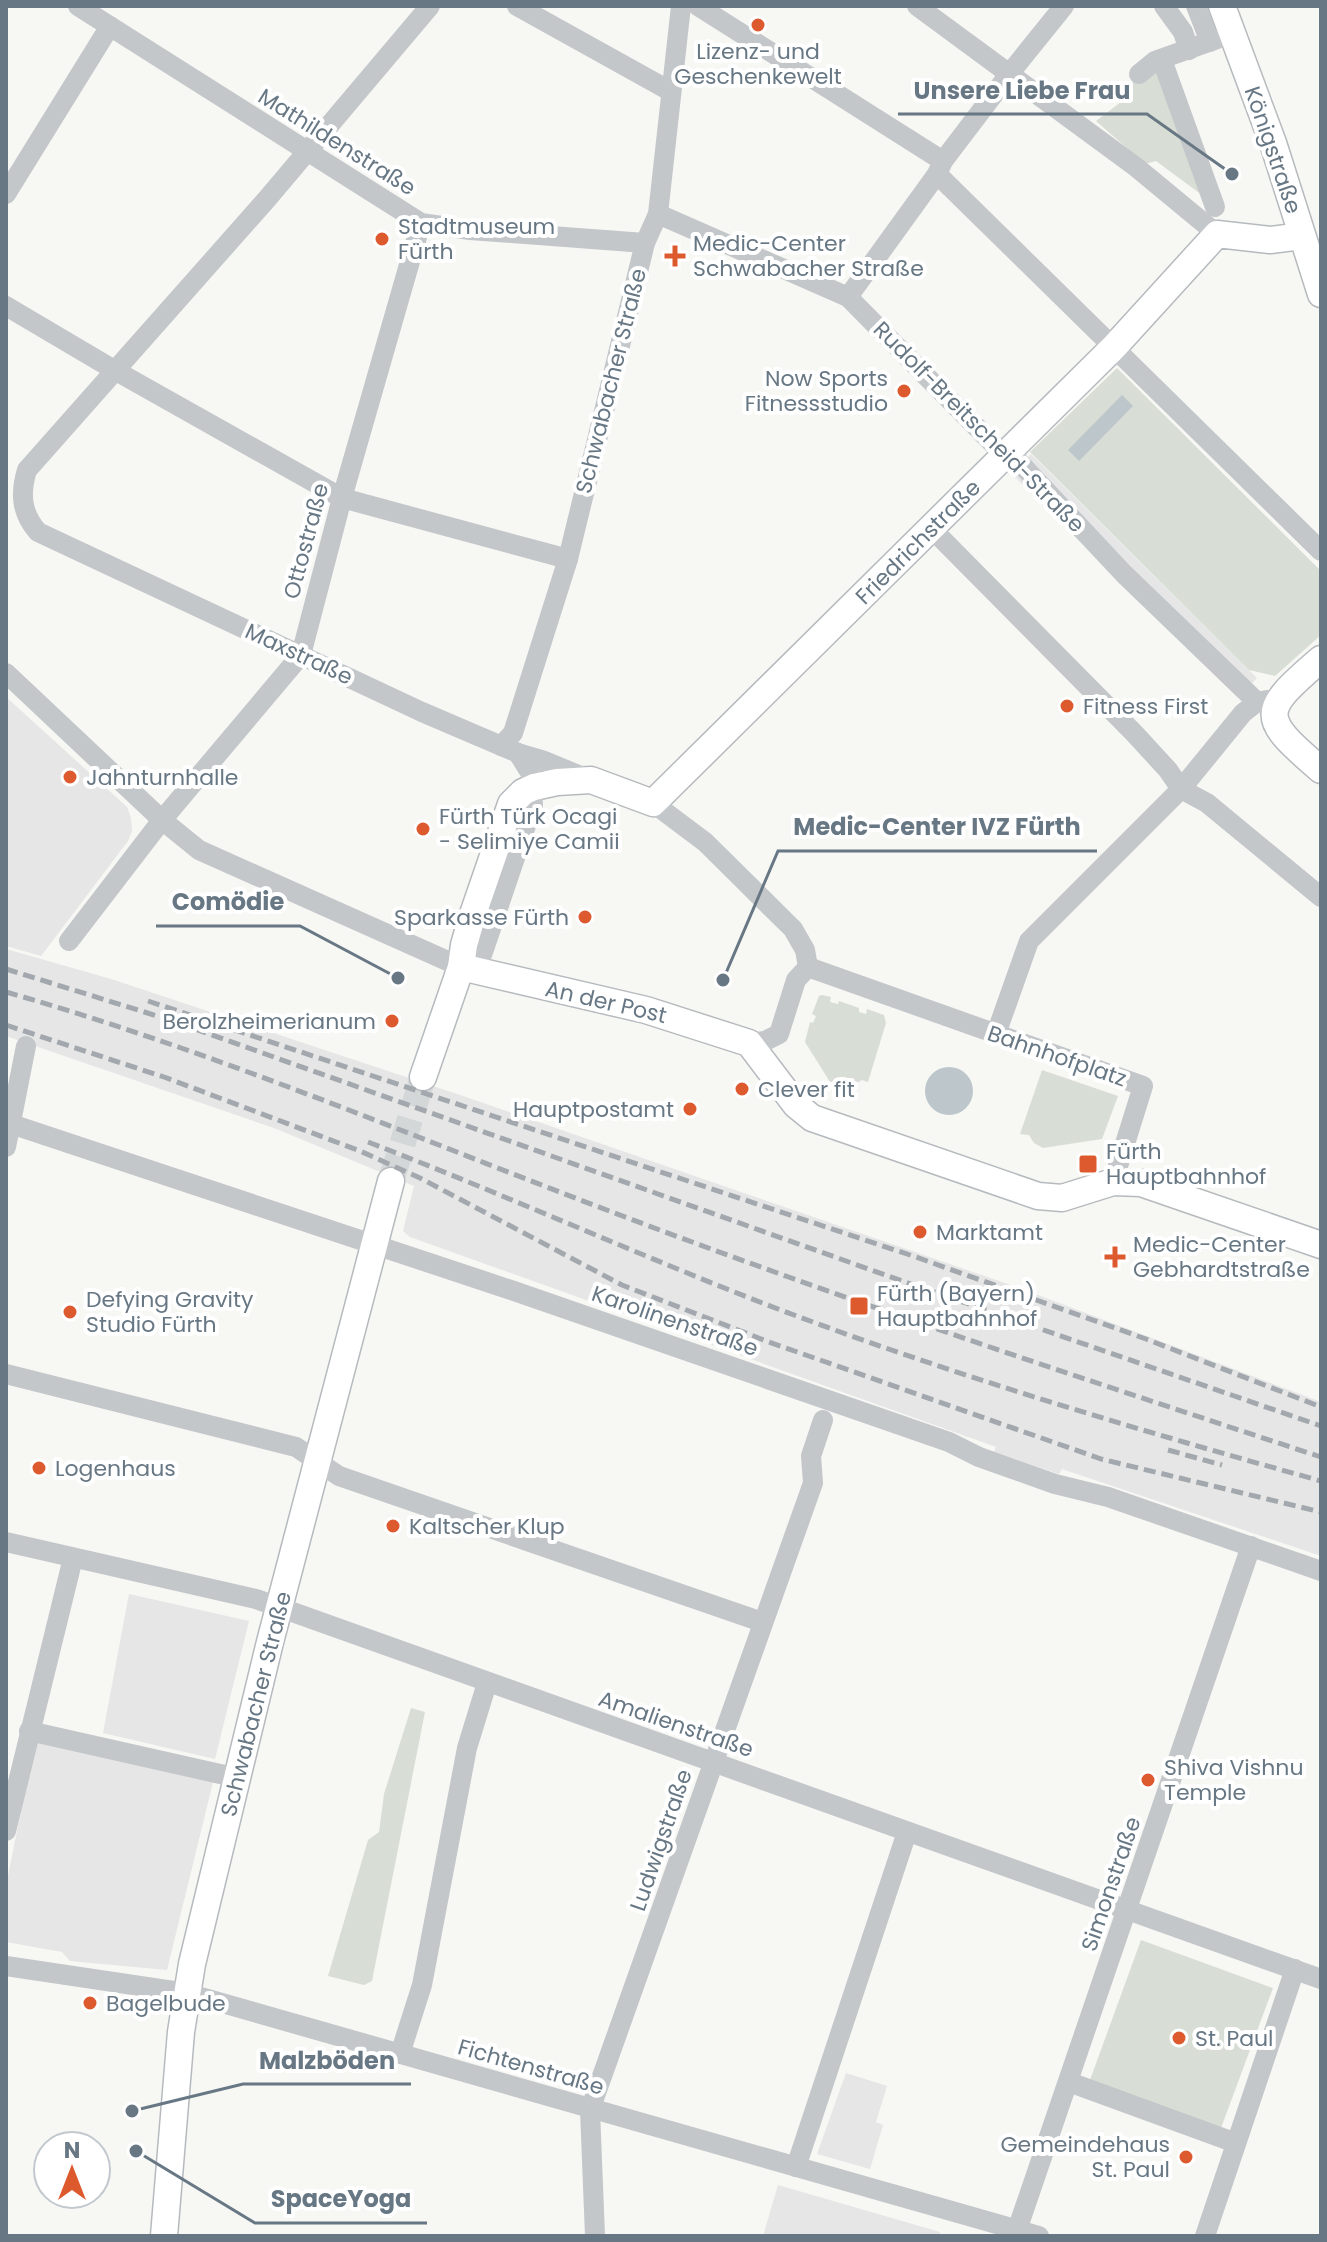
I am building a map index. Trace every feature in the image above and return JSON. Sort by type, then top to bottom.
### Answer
[{"type":"main road","name":"Königstraße","points":[[1210,23],[1273,143],[1321,294]]},
{"type":"main road","points":[[1217,234],[1270,240],[1302,236]]},
{"type":"main road","name":"Friedrichstraße","points":[[653,803],[1114,347],[1217,234]]},
{"type":"main road","points":[[1270,707],[1287,687],[1321,659]]},
{"type":"main road","name":"Rudolf-Breitscheid-Straße","points":[[1270,707],[1278,729],[1286,739],[1321,770]]},
{"type":"main road","name":"Maxstraße","points":[[511,804],[523,792],[534,787],[591,780],[653,803]]},
{"type":"main road","name":"Schwabacher Straße","points":[[423,1077],[461,967],[472,917],[511,804]]},
{"type":"main road","name":"An der Post","points":[[461,967],[657,1013],[749,1043]]},
{"type":"main road","points":[[749,1043],[796,1105],[812,1118],[1038,1196],[1062,1198],[1113,1182],[1141,1183],[1321,1245]]},
{"type":"main road","name":"Schwabacher Straße","points":[[164,2236],[181,2032],[196,1944],[279,1609],[391,1181]]},
{"type":"street","name":"Mathildenstraße","points":[[78,6],[421,223],[470,230],[645,243]]},
{"type":"street","points":[[116,371],[430,6]]},
{"type":"street","points":[[517,6],[670,91]]},
{"type":"street","name":"Schwabacher Straße","points":[[511,804],[510,750],[513,733],[568,559],[645,243],[658,214],[681,6]]},
{"type":"street","points":[[698,6],[940,168],[1039,273],[1321,551]]},
{"type":"street","points":[[917,6],[1136,167],[1217,234]]},
{"type":"street","points":[[848,297],[1010,73],[1064,6]]},
{"type":"street","points":[[1164,6],[1186,41]]},
{"type":"street","points":[[1139,74],[1210,23]]},
{"type":"street","points":[[6,194],[110,26]]},
{"type":"street","points":[[1162,60],[1215,207]]},
{"type":"street","name":"Rudolf-Breitscheid-Straße","points":[[658,214],[848,297],[1005,456],[1018,461],[1124,574],[1270,707]]},
{"type":"street","name":"Ottostraße","points":[[69,941],[162,820],[301,655],[342,498],[421,223]]},
{"type":"street","points":[[6,306],[342,498],[568,559]]},
{"type":"street","name":"Maxstraße","points":[[116,371],[27,470],[14,508],[38,532],[510,750],[591,780]]},
{"type":"street","points":[[931,528],[1144,744],[1181,789],[1207,803],[1321,897]]},
{"type":"street","points":[[6,673],[162,820],[199,850],[461,967]]},
{"type":"street","points":[[996,1034],[1029,941],[1181,789],[1243,713],[1270,707]]},
{"type":"street","points":[[510,750],[531,774],[534,787]]},
{"type":"street","name":"Schwabacher Straße","points":[[461,967],[482,955],[528,823],[534,787]]},
{"type":"street","name":"Maxstraße","points":[[653,803],[705,842],[756,890],[793,929],[806,958]]},
{"type":"street","points":[[749,1043],[765,1041],[779,1034],[806,958]]},
{"type":"street","name":"Bahnhofplatz","points":[[806,958],[996,1034],[1143,1086],[1113,1182]]},
{"type":"street","points":[[6,1147],[26,1046]]},
{"type":"street","name":"Karolinenstraße","points":[[11,1124],[897,1423],[1055,1484],[1108,1497],[1321,1571]]},
{"type":"street","points":[[6,1374],[296,1447],[339,1476],[762,1622]]},
{"type":"street","name":"Ludwigstraße","points":[[595,2236],[590,2110],[813,1483],[811,1456],[823,1420]]},
{"type":"street","name":"Amalienstraße","points":[[6,1542],[243,1596],[1321,1979]]},
{"type":"street","name":"Simonstraße","points":[[1016,2233],[1251,1546]]},
{"type":"street","points":[[6,1831],[73,1558]]},
{"type":"street","points":[[400,2054],[422,1985],[467,1748],[487,1683]]},
{"type":"street","points":[[29,1731],[238,1778]]},
{"type":"street","points":[[796,2167],[907,1832]]},
{"type":"street","name":"Fichtenstraße","points":[[6,1966],[187,1993],[1016,2233],[1039,2236]]},
{"type":"street","points":[[1205,2236],[1295,1969]]},
{"type":"street","points":[[1069,2082],[1236,2143]]},
{"type":"shaded area","points":[[1157,64],[1206,198],[1156,161],[1145,164],[1096,121],[1130,95],[1128,85]]},
{"type":"shaded area","points":[[1117,368],[1321,571],[1321,635],[1275,676],[1249,670],[1030,452]]},
{"type":"shaded area","points":[[1122,395],[1133,406],[1079,461],[1068,450]]},
{"type":"shaded area","points":[[1031,454],[1257,678],[1238,698],[1012,474]]},
{"type":"shaded area","points":[[6,697],[127,807],[131,818],[132,831],[128,841],[41,956],[6,946]]},
{"type":"shaded area","points":[[6,949],[111,979],[466,1097],[1025,1290],[1321,1402],[1321,1556],[1062,1469],[1059,1474],[994,1452],[996,1447],[410,1237],[403,1231],[414,1186],[274,1128],[6,1036]]},
{"type":"shaded area","points":[[822,995],[831,997],[830,1002],[838,1004],[839,1001],[859,1008],[859,1012],[866,1014],[867,1009],[884,1015],[886,1023],[868,1082],[862,1080],[848,1088],[830,1082],[805,1042],[810,1022],[813,1023],[816,1016],[812,1014]]},
{"type":"shaded area","points":[[949,1067],[966,1074],[973,1091],[966,1108],[949,1115],[932,1108],[925,1091],[932,1074]]},
{"type":"shaded area","points":[[1042,1070],[1118,1096],[1102,1139],[1043,1148],[1034,1143],[1029,1135],[1020,1134]]},
{"type":"shaded area","points":[[129,1594],[249,1621],[215,1759],[103,1733]]},
{"type":"shaded area","points":[[411,1708],[425,1712],[372,1981],[364,1985],[328,1976],[368,1840],[379,1832],[384,1794]]},
{"type":"shaded area","points":[[35,1741],[213,1782],[167,1970],[70,1961],[62,1952],[6,1942],[6,1886]]},
{"type":"shaded area","points":[[1141,1940],[1273,1988],[1221,2128],[1090,2080]]},
{"type":"shaded area","points":[[846,2073],[887,2086],[876,2122],[883,2125],[870,2169],[817,2154]]},
{"type":"shaded area","points":[[778,2185],[940,2232],[939,2236],[763,2236]]},
{"type":"tunnel","points":[[391,1181],[423,1077]]},
{"type":"railway","points":[[6,969],[170,1020],[905,1282],[1321,1426]]},
{"type":"railway","points":[[6,992],[236,1067],[788,1277],[1321,1457]]},
{"type":"railway","points":[[148,1001],[913,1256],[1146,1339],[1321,1407]]},
{"type":"railway","points":[[6,1025],[164,1077],[360,1151],[420,1178],[622,1285],[769,1342],[1101,1459],[1321,1512]]},
{"type":"railway","points":[[368,1142],[726,1289],[845,1334],[1047,1401],[1321,1481]]},
{"type":"railway","points":[[1168,1450],[1222,1465]]},
{"type":"place","name":"Lizenz- und Geschenkewelt","points":[[758,25]]},
{"type":"place","name":"Unsere Liebe Frau","points":[[1232,174]]},
{"type":"place","name":"Stadtmuseum Fürth","points":[[382,239]]},
{"type":"place","name":"Medic-Center Schwabacher Straße","points":[[675,256]]},
{"type":"place","name":"Now Sports Fitnessstudio","points":[[904,391]]},
{"type":"place","name":"Fitness First","points":[[1067,706]]},
{"type":"place","name":"Jahnturnhalle","points":[[70,777]]},
{"type":"place","name":"Fürth Türk Ocagi - Selimiye Camii","points":[[423,829]]},
{"type":"place","name":"Sparkasse Fürth","points":[[585,917]]},
{"type":"place","name":"Comödie","points":[[398,978]]},
{"type":"place","name":"Medic-Center IVZ Fürth","points":[[723,980]]},
{"type":"place","name":"Berolzheimerianum","points":[[392,1021]]},
{"type":"place","name":"Clever fit","points":[[742,1089]]},
{"type":"place","name":"Hauptpostamt","points":[[690,1109]]},
{"type":"place","name":"Fürth Hauptbahnhof","points":[[1088,1164]]},
{"type":"place","name":"Marktamt","points":[[920,1232]]},
{"type":"place","name":"Medic-Center Gebhardtstraße","points":[[1115,1257]]},
{"type":"place","name":"Fürth (Bayern) Hauptbahnhof","points":[[859,1306]]},
{"type":"place","name":"Defying Gravity Studio Fürth","points":[[70,1312]]},
{"type":"place","name":"Logenhaus","points":[[39,1468]]},
{"type":"place","name":"Kaltscher Klup","points":[[393,1526]]},
{"type":"place","name":"Shiva Vishnu Temple","points":[[1148,1780]]},
{"type":"place","name":"Bagelbude","points":[[90,2003]]},
{"type":"place","name":"St. Paul","points":[[1179,2038]]},
{"type":"place","name":"Malzböden","points":[[132,2111]]},
{"type":"place","name":"SpaceYoga","points":[[136,2151]]},
{"type":"place","name":"Gemeindehaus St. Paul","points":[[1186,2157]]}]
